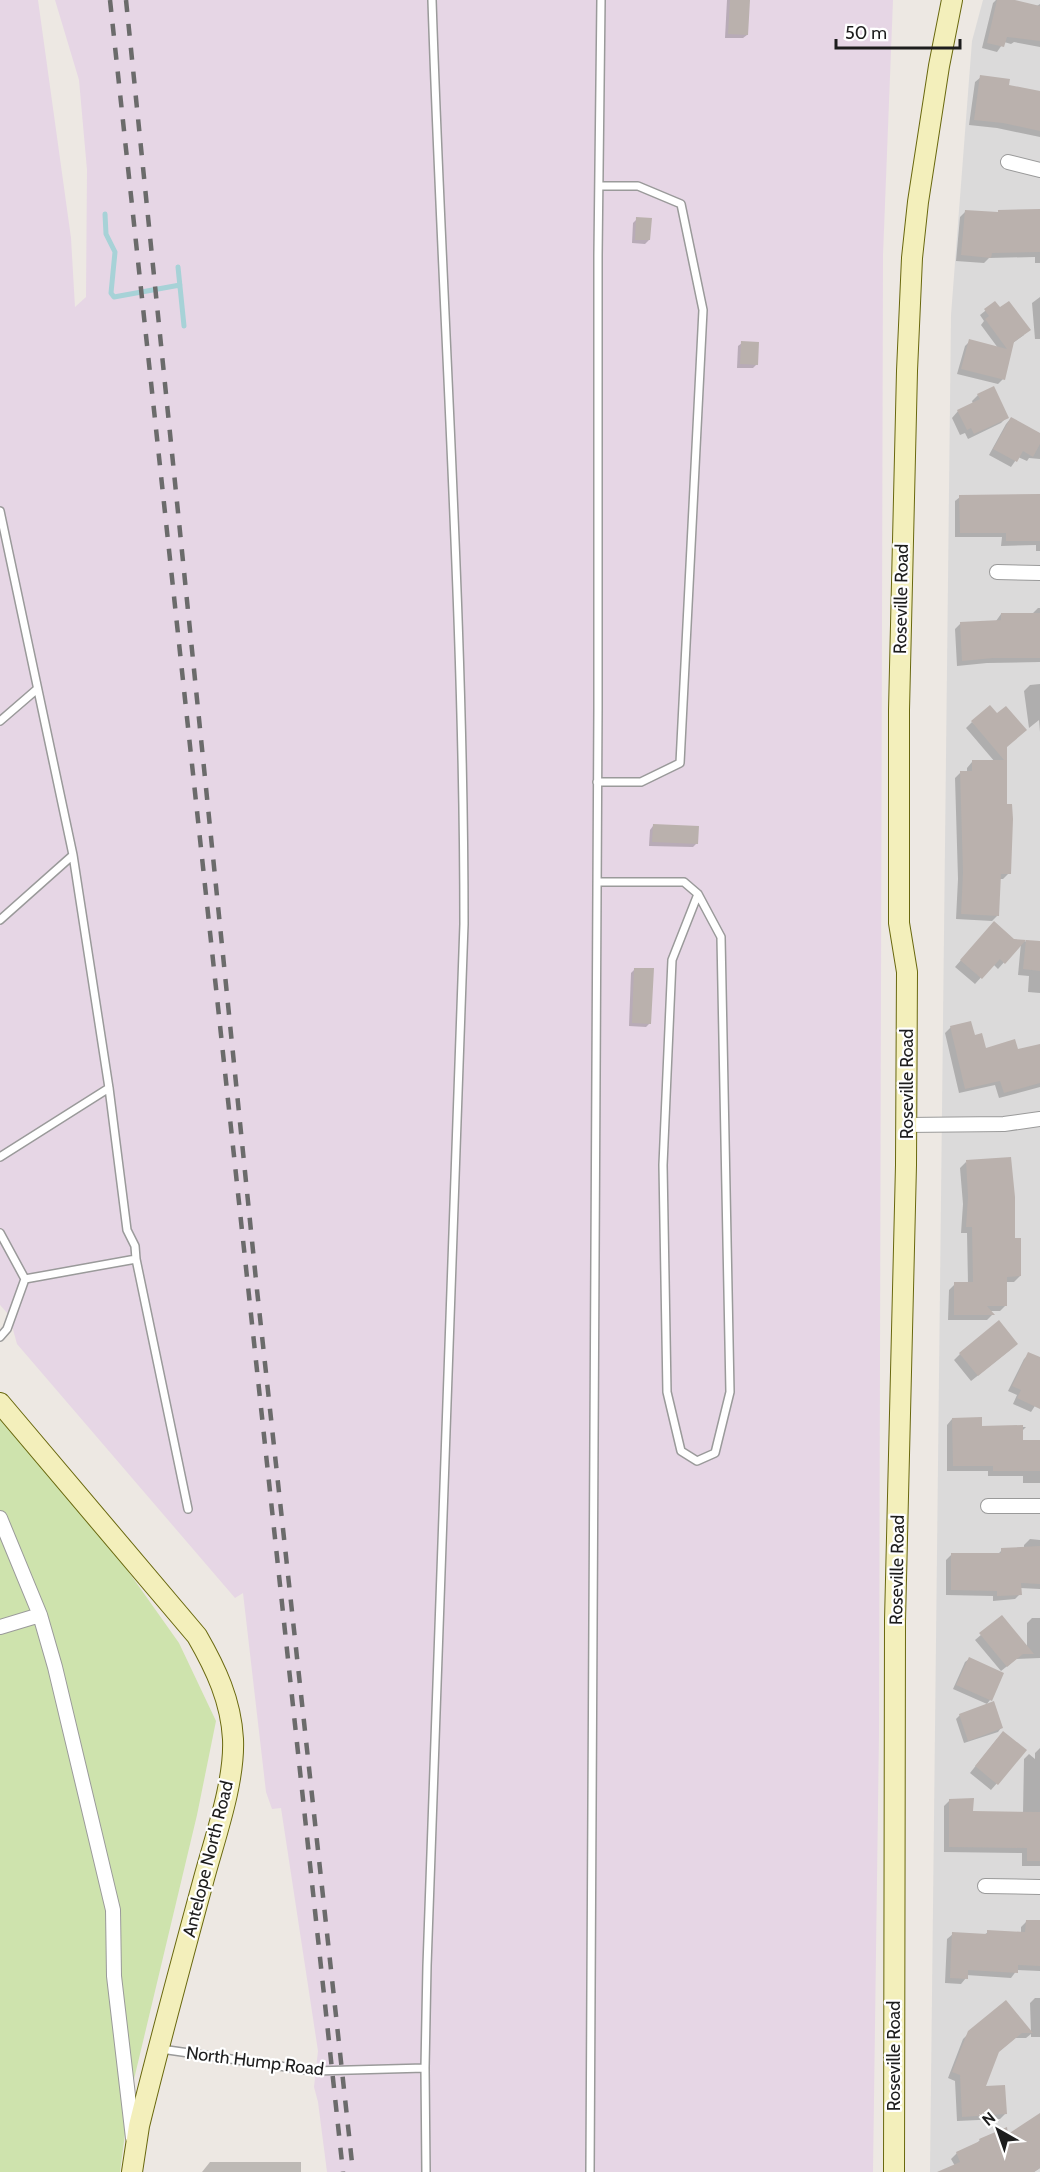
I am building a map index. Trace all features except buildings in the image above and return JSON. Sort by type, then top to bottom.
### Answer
[{"type":"main road","name":"Roseville Road","points":[[894,2172],[895,1656],[907,972],[899,923],[899,710],[908,315],[924,153],[952,0]]},
{"type":"main road","name":"Antelope North Road","points":[[0,1403],[197,1636],[223,1687],[233,1740],[223,1808],[158,2049],[139,2126],[134,2164]]},
{"type":"street","points":[[1008,162],[1040,170]]},
{"type":"street","points":[[997,572],[1040,573]]},
{"type":"street","points":[[906,1125],[1004,1124],[1040,1119]]},
{"type":"street","points":[[988,1506],[1040,1506]]},
{"type":"street","points":[[0,1518],[40,1615],[55,1667],[113,1911],[114,1976],[134,2164]]},
{"type":"street","points":[[0,1627],[40,1615]]},
{"type":"street","points":[[985,1886],[1040,1887]]},
{"type":"lane","points":[[426,2172],[424,2068],[464,924],[464,808],[432,0]]},
{"type":"lane","points":[[590,2172],[601,0]]},
{"type":"lane","points":[[597,782],[641,782],[680,764],[703,310],[681,204],[638,186],[599,186]]},
{"type":"lane","points":[[0,511],[36,690],[73,855],[109,1088],[127,1230],[135,1246],[188,1509]]},
{"type":"lane","points":[[0,721],[36,690]]},
{"type":"lane","points":[[0,920],[73,855]]},
{"type":"lane","points":[[597,882],[684,882],[698,894],[721,938],[730,1392],[715,1453],[697,1461],[681,1451],[667,1392],[663,1165],[672,960],[698,894]]},
{"type":"lane","points":[[0,1157],[109,1088]]},
{"type":"lane","points":[[0,1233],[25,1279],[8,1329],[0,1337]]},
{"type":"lane","points":[[25,1279],[136,1259]]},
{"type":"lane","name":"North Hump Road","points":[[158,2049],[314,2071],[424,2068]]},
{"type":"shaded area","points":[[0,0],[38,0],[71,238],[75,307],[86,297],[87,170],[79,80],[55,0],[893,0],[883,255],[879,1733],[873,2172],[327,2172],[314,2087],[318,2051],[281,1808],[272,1809],[266,1792],[243,1593],[235,1598],[17,1344],[9,1315],[0,1305]]},
{"type":"shaded area","points":[[983,0],[1040,0],[1040,2172],[930,2172],[951,315],[972,41]]},
{"type":"green space","points":[[0,1418],[111,1547],[179,1643],[216,1721],[197,1815],[130,2096],[120,2172],[0,2172]]},
{"type":"waterway","points":[[105,214],[106,234],[115,252],[111,293],[114,297],[180,285]]},
{"type":"waterway","points":[[178,267],[184,326]]},
{"type":"railway","points":[[110,0],[343,2172]]},
{"type":"railway","points":[[126,0],[257,1290],[353,2172]]}]
